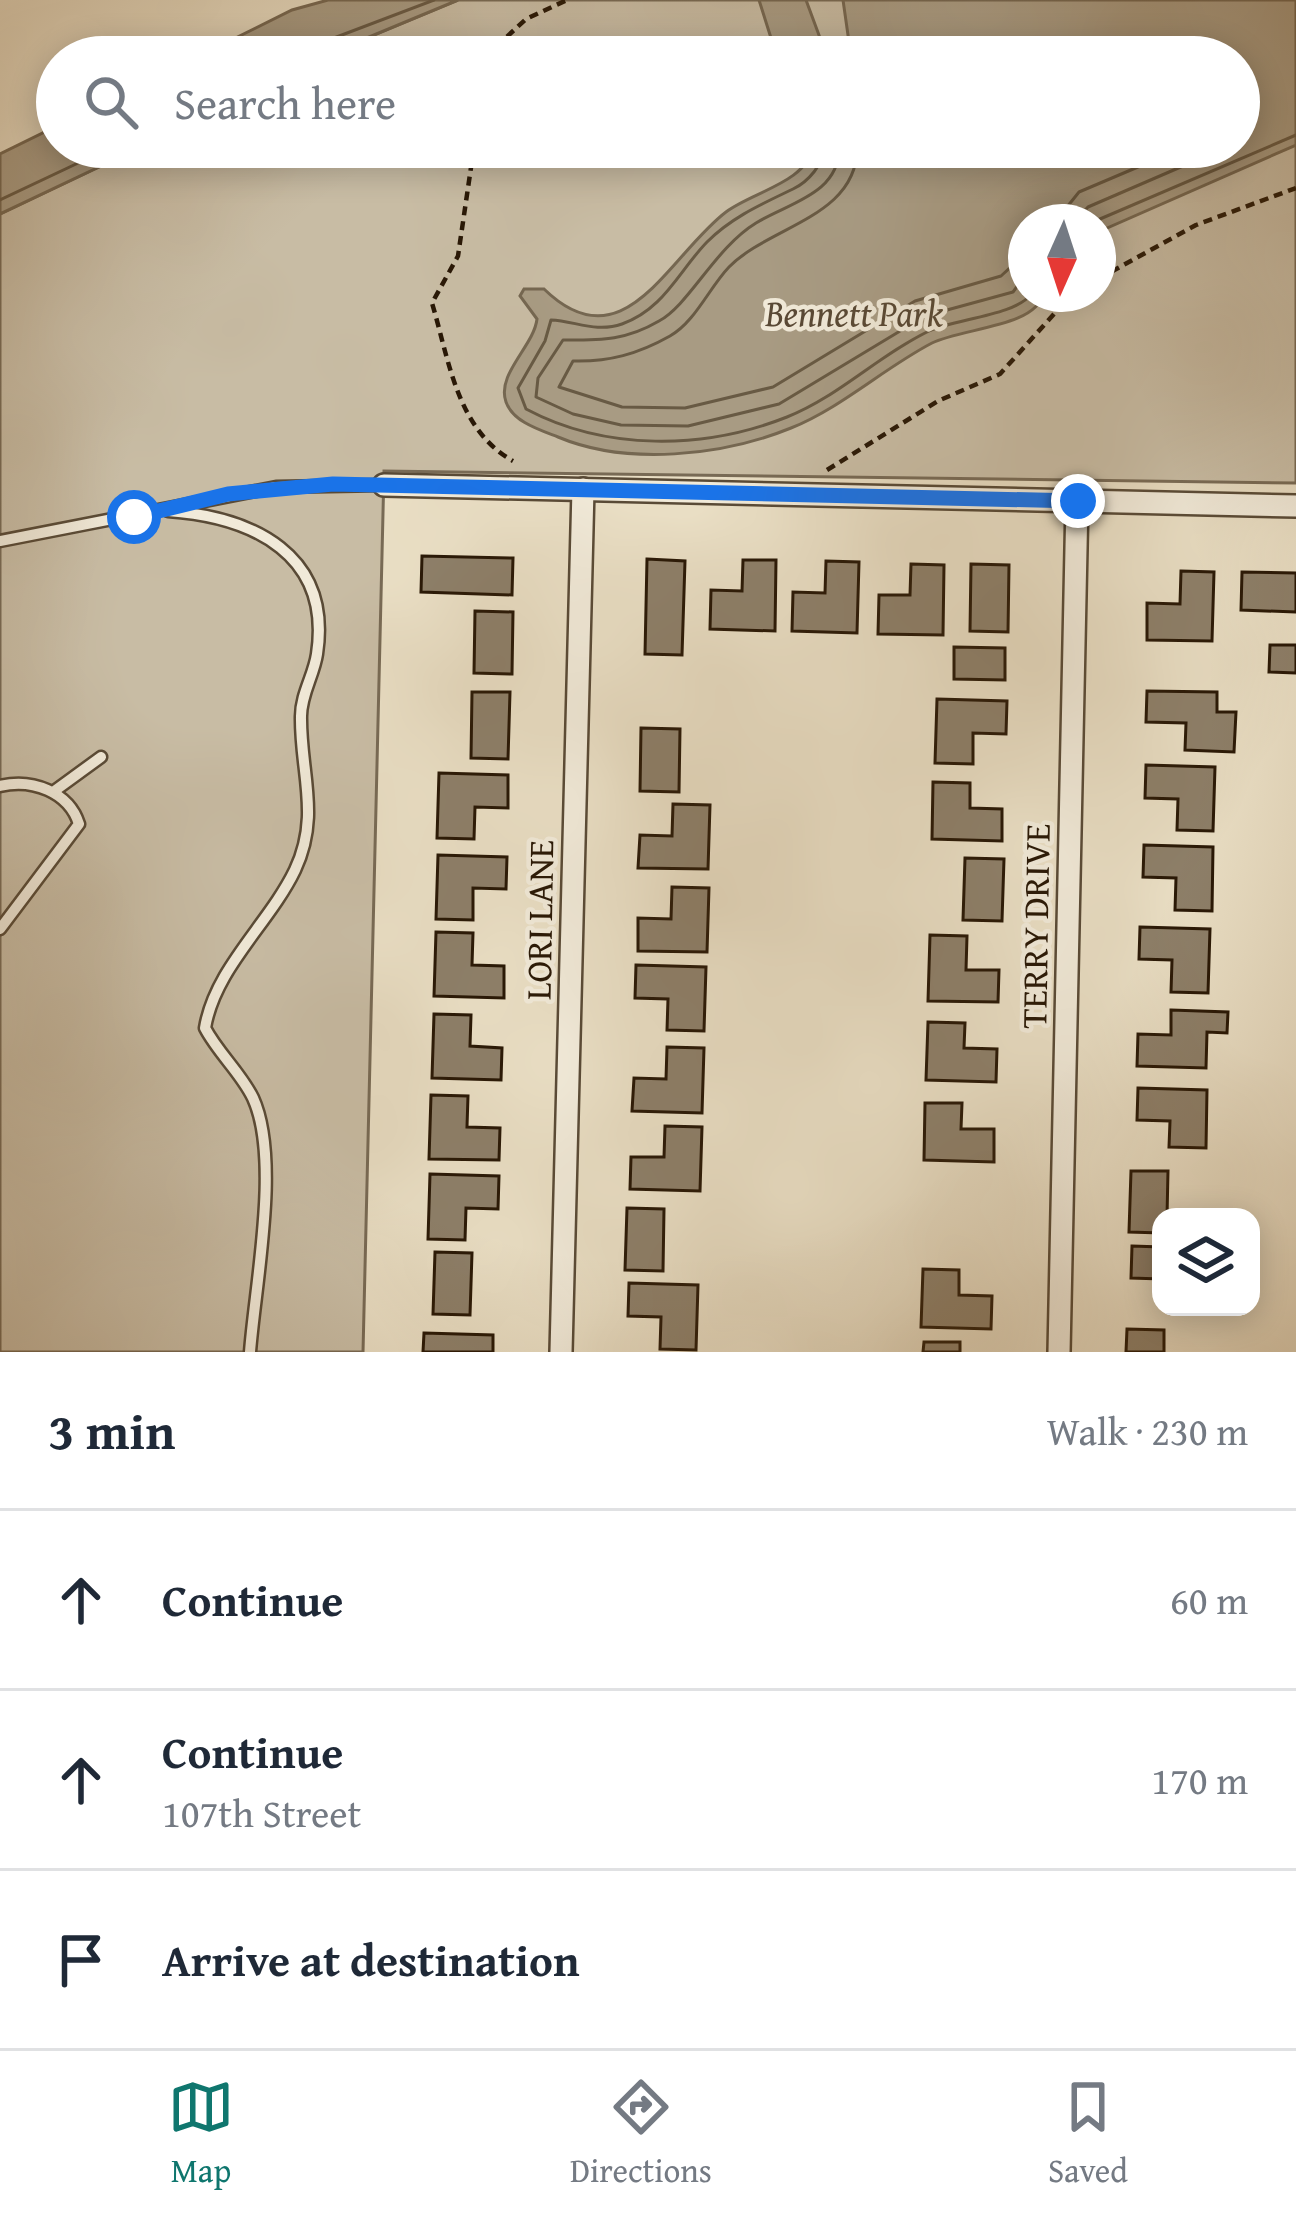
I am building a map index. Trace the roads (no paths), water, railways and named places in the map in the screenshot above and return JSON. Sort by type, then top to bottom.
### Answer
[{"type":"street","points":[[384,485],[1296,506]]},
{"type":"street","name":"LORI LANE","points":[[561,1352],[572,489]]},
{"type":"street","name":"TERRY DRIVE","points":[[1059,1352],[1078,501]]},
{"type":"lane","points":[[0,541],[277,487],[384,485]]},
{"type":"lane","points":[[168,511],[238,522],[263,536],[307,576],[318,611],[316,658],[301,717],[310,829],[285,886],[214,993],[205,1028],[246,1084],[262,1124],[262,1252],[250,1352]]},
{"type":"lane","points":[[53,792],[101,757]]},
{"type":"lane","points":[[0,786],[30,784],[53,792],[74,809],[80,824],[0,929]]},
{"type":"water","points":[[328,0],[458,0],[371,36],[239,36],[292,10]]},
{"type":"water","points":[[759,0],[806,0],[819,36],[770,36]]},
{"type":"water","points":[[843,0],[1296,0],[1296,145],[1260,161],[1260,36],[848,36]]},
{"type":"water","points":[[36,136],[36,168],[97,168],[0,214],[0,154]]},
{"type":"water","points":[[802,168],[1244,168],[1116,224],[1116,204],[1008,204],[1008,312],[1028,312],[932,343],[827,410],[764,438],[674,454],[614,452],[551,434],[515,415],[506,402],[506,381],[537,319],[520,296],[524,289],[544,289],[572,310],[598,316],[622,310],[644,296],[726,212]]},
{"type":"park label","name":"Bennett Park","points":[[854,313]]}]
